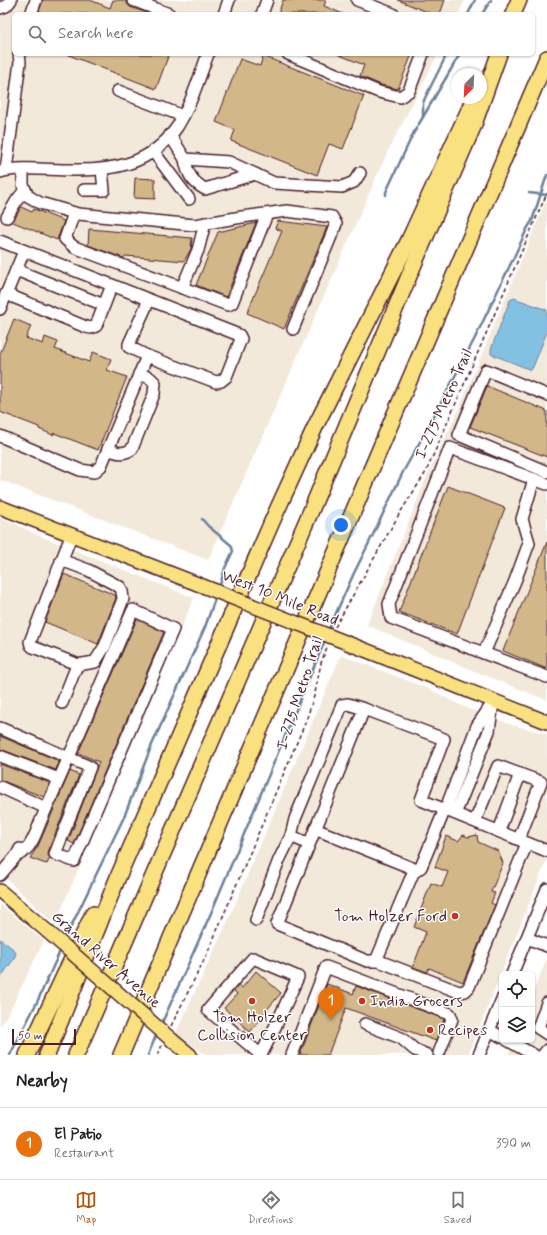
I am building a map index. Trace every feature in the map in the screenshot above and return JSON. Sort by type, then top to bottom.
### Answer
[{"type":"highway","points":[[514,12],[519,0]]},
{"type":"highway","points":[[487,71],[494,56]]},
{"type":"highway","points":[[76,1055],[310,513],[411,271],[474,127],[497,56]]},
{"type":"highway","points":[[120,1055],[547,58]]},
{"type":"highway","points":[[47,1055],[118,877],[274,516],[316,425],[409,240],[472,104]]},
{"type":"highway","points":[[27,1055],[103,894],[118,877]]},
{"type":"main road","name":"West 10 Mile Road","points":[[0,507],[547,722]]},
{"type":"main road","name":"Grand River Avenue","points":[[0,891],[190,1055]]},
{"type":"street","points":[[0,8],[6,6],[11,0]]},
{"type":"street","points":[[32,12],[36,0]]},
{"type":"street","points":[[133,0],[163,12]]},
{"type":"street","points":[[225,12],[230,0]]},
{"type":"street","points":[[263,12],[267,0]]},
{"type":"street","points":[[356,0],[388,12]]},
{"type":"street","points":[[19,56],[20,62],[3,171],[102,170],[131,164],[153,151],[177,127],[183,116],[207,56]]},
{"type":"street","points":[[293,56],[379,92],[400,97],[409,91],[422,56]]},
{"type":"street","points":[[118,91],[183,116]]},
{"type":"street","points":[[170,135],[185,159],[187,171],[192,180],[198,186],[205,189],[255,174]]},
{"type":"street","points":[[153,151],[189,199]]},
{"type":"street","points":[[185,159],[229,162],[274,183],[342,187],[354,182],[360,173]]},
{"type":"street","points":[[23,170],[25,190],[28,196],[40,203],[74,213],[195,225],[287,211],[332,217],[336,224],[293,329]]},
{"type":"street","points":[[84,190],[104,190],[102,170]]},
{"type":"street","points":[[7,217],[16,200],[25,190]]},
{"type":"street","points":[[74,213],[65,239],[74,247],[228,305],[232,303],[267,214]]},
{"type":"street","points":[[182,288],[198,250],[205,223]]},
{"type":"street","points":[[0,241],[239,335],[241,339],[226,377],[222,381],[216,382],[147,356],[129,347],[149,300]]},
{"type":"street","points":[[0,309],[24,251]]},
{"type":"street","points":[[16,270],[104,305]]},
{"type":"street","points":[[6,294],[91,328],[96,326],[112,285]]},
{"type":"street","points":[[0,436],[80,470],[94,472],[101,466],[147,356]]},
{"type":"street","points":[[547,395],[486,370],[459,435],[547,472]]},
{"type":"street","points":[[108,449],[114,452],[126,453],[132,449],[154,394],[155,383],[150,378],[139,374]]},
{"type":"street","points":[[547,484],[450,448],[389,604],[391,618],[547,677]]},
{"type":"street","points":[[484,653],[515,581],[529,543],[522,519],[534,479]]},
{"type":"street","points":[[61,560],[88,570],[120,586],[122,591],[123,600],[105,646],[95,662],[76,665],[31,645],[30,642],[61,560],[71,536]]},
{"type":"street","points":[[0,728],[69,757],[90,767],[55,854],[74,861],[173,629],[133,610],[69,757],[28,847],[21,854],[17,855],[0,875]]},
{"type":"street","points":[[62,703],[76,665]]},
{"type":"street","points":[[447,810],[458,807],[489,731],[494,702]]},
{"type":"street","points":[[256,920],[290,836],[295,819],[342,705],[348,704],[364,709],[444,739],[421,800],[547,851]]},
{"type":"street","points":[[364,709],[276,924],[367,961],[376,961],[459,992],[465,990],[469,986],[523,841],[540,782],[498,766],[475,821]]},
{"type":"street","points":[[0,756],[59,779]]},
{"type":"street","points":[[498,831],[520,774]]},
{"type":"street","points":[[0,787],[46,808]]},
{"type":"street","points":[[376,961],[412,873],[421,867],[447,810]]},
{"type":"street","points":[[315,829],[418,870]]},
{"type":"street","points":[[290,836],[309,844]]},
{"type":"street","points":[[513,971],[547,889]]},
{"type":"street","points":[[527,938],[547,946]]},
{"type":"street","points":[[253,958],[298,977],[261,1055],[208,1010],[253,958]]},
{"type":"street","points":[[292,1055],[326,967],[450,1014],[452,1019],[439,1054]]},
{"type":"street","points":[[547,1003],[538,1028],[547,1034]]},
{"type":"street","points":[[479,1055],[499,1006]]},
{"type":"street","points":[[365,1024],[401,1038],[415,1050],[427,1055]]},
{"type":"street","points":[[489,1030],[499,1035]]},
{"type":"street","points":[[512,1043],[534,1055]]},
{"type":"street","points":[[543,1055],[547,1050]]},
{"type":"path","name":"I-275 Metro Trail","points":[[334,629],[336,622],[391,528],[426,472],[547,193]]},
{"type":"path","name":"I-275 Metro Trail","points":[[158,1055],[169,1037],[207,954],[306,722],[315,693],[321,662],[329,642]]},
{"type":"shaded area","points":[[0,0],[465,0],[459,12],[12,12],[12,56],[437,56],[387,153],[208,560],[0,480]]},
{"type":"shaded area","points":[[547,199],[547,700],[474,671],[367,625],[428,474],[458,411]]},
{"type":"shaded area","points":[[0,517],[40,536],[194,598],[55,924],[0,873]]},
{"type":"shaded area","points":[[341,655],[429,689],[464,707],[512,725],[547,734],[547,859],[502,971],[499,971],[499,978],[468,1055],[206,1055],[176,1033],[230,916]]},
{"type":"shaded area","points":[[0,904],[44,941],[0,1027]]},
{"type":"shaded area","points":[[547,958],[547,1055],[508,1055],[513,1043],[535,1043],[535,988]]},
{"type":"water","points":[[514,298],[547,310],[547,332],[531,370],[491,354],[491,349],[510,300]]},
{"type":"water","points":[[0,939],[16,953],[14,959],[0,978]]},
{"type":"building","points":[[43,0],[90,0],[110,8],[113,0],[122,0],[130,7],[144,12],[39,12]]},
{"type":"building","points":[[283,0],[326,0],[324,6],[338,12],[279,12]]},
{"type":"building","points":[[398,0],[445,0],[441,12],[427,12]]},
{"type":"building","points":[[71,56],[168,56],[156,89]]},
{"type":"building","points":[[263,56],[364,96],[343,149],[329,144],[317,175],[231,141],[235,130],[216,122],[240,59],[260,66]]},
{"type":"building","points":[[342,56],[411,56],[398,89],[381,85],[360,76],[364,65]]},
{"type":"building","points":[[135,178],[155,179],[155,199],[134,198]]},
{"type":"building","points":[[21,207],[32,212],[34,209],[64,221],[57,240],[13,222]]},
{"type":"building","points":[[278,221],[327,227],[284,329],[247,313],[282,231],[275,228]]},
{"type":"building","points":[[256,223],[226,297],[196,285],[218,232]]},
{"type":"building","points":[[89,229],[192,238],[191,249],[184,261],[126,256],[123,258],[88,245]]},
{"type":"building","points":[[14,319],[31,326],[26,338],[43,344],[45,337],[58,342],[55,349],[89,362],[93,352],[111,359],[107,370],[127,377],[98,450],[54,433],[53,435],[39,429],[39,427],[0,412],[0,354]]},
{"type":"building","points":[[487,386],[547,411],[547,457],[470,427]]},
{"type":"building","points":[[448,486],[505,508],[457,634],[399,612]]},
{"type":"building","points":[[547,542],[547,669],[503,651]]},
{"type":"building","points":[[64,574],[115,595],[116,598],[98,644],[45,622]]},
{"type":"building","points":[[137,619],[164,632],[74,844],[68,841],[99,762],[78,753]]},
{"type":"building","points":[[0,736],[59,761],[56,770],[0,749]]},
{"type":"building","points":[[0,764],[50,783],[44,797],[0,780]]},
{"type":"building","points":[[70,771],[79,775],[49,849],[48,855],[50,858],[47,864],[43,863],[30,858],[38,846]]},
{"type":"building","name":"Tom Holzer Ford","points":[[463,835],[468,837],[477,835],[478,842],[498,851],[503,863],[491,892],[495,893],[491,903],[495,905],[463,982],[429,968],[427,972],[413,967],[426,932],[414,927],[431,883],[442,887],[448,872],[435,867],[446,836],[458,841]]},
{"type":"building","name":"Tom Holzer Collision Center","points":[[256,971],[281,993],[250,1032],[224,1008],[237,994],[234,991],[239,985],[242,988]]},
{"type":"building","points":[[327,984],[353,994],[356,986],[444,1019],[436,1041],[346,1008],[328,1055],[300,1055]]},
{"type":"waterway","points":[[469,12],[475,0]]},
{"type":"waterway","points":[[483,12],[491,0]]},
{"type":"waterway","points":[[423,117],[423,103],[446,56]]},
{"type":"waterway","points":[[386,195],[386,192],[413,134],[459,56]]},
{"type":"waterway","points":[[328,631],[354,573],[403,472],[474,340],[532,221],[547,175]]},
{"type":"waterway","points":[[529,193],[547,195]]},
{"type":"waterway","points":[[202,519],[208,526],[231,545],[233,551],[225,568],[219,588]]},
{"type":"waterway","points":[[64,941],[124,817],[151,747],[205,627],[216,596]]},
{"type":"waterway","points":[[161,1025],[211,913],[326,638]]},
{"type":"waterway","points":[[10,1055],[38,1000],[61,949]]},
{"type":"waterway","points":[[148,1055],[157,1033]]},
{"type":"place","name":"Tom Holzer Ford","points":[[455,916]]},
{"type":"place","name":"Tom Holzer Collision Center","points":[[252,1001]]},
{"type":"place","name":"India Grocers","points":[[362,1001]]},
{"type":"place","name":"El Patio","points":[[331,1020]]},
{"type":"place","name":"Recipes","points":[[430,1030]]}]
